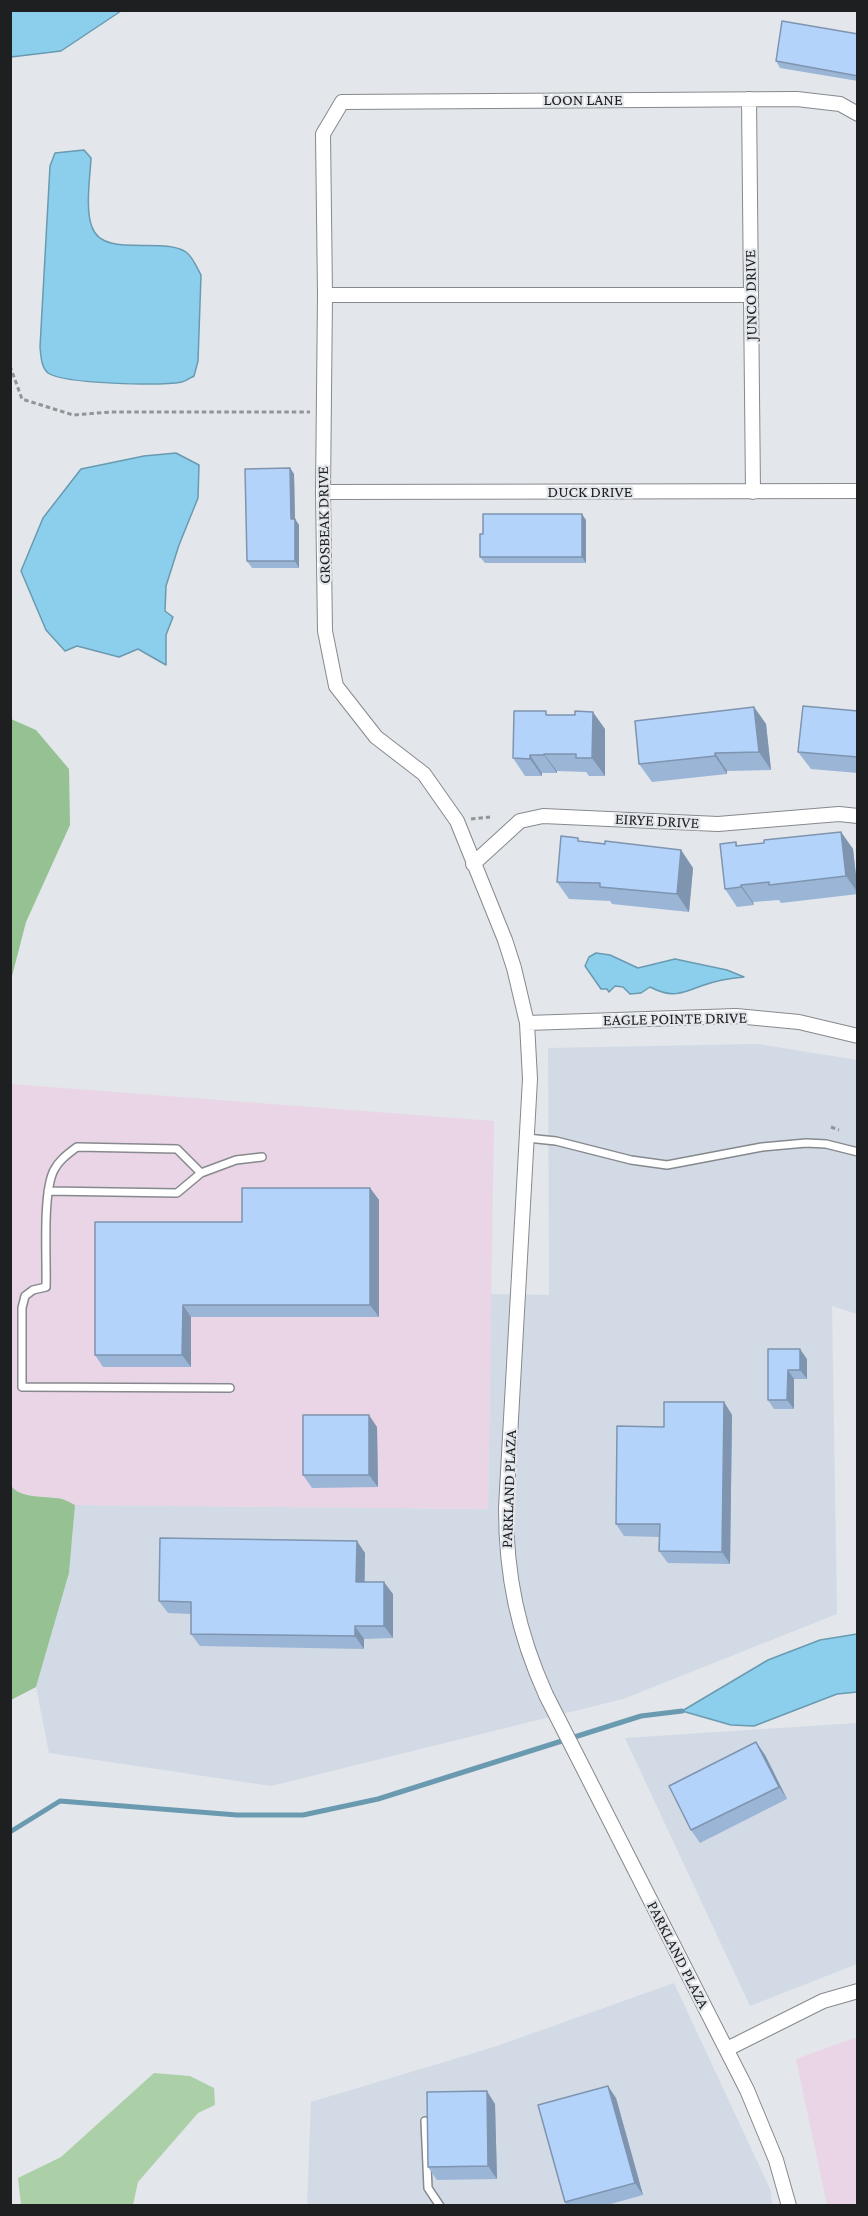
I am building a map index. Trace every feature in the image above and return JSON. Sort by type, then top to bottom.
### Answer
[{"type":"street","name":"JUNCO DRIVE","points":[[749,99],[753,492]]},
{"type":"street","name":"LOON LANE","points":[[323,134],[342,102],[798,99],[840,104],[858,114]]},
{"type":"street","name":"GROSBEAK DRIVE","points":[[323,134],[326,295],[323,492],[325,631],[336,686],[376,737],[424,774],[457,821],[473,864]]},
{"type":"street","points":[[326,295],[751,295]]},
{"type":"street","name":"DUCK DRIVE","points":[[323,492],[858,491]]},
{"type":"street","name":"EIRYE DRIVE","points":[[473,864],[520,821],[543,816],[718,824],[839,814],[858,816]]},
{"type":"street","name":"PARKLAND PLAZA","points":[[473,864],[505,940],[514,968],[527,1023],[530,1069],[506,1508],[506,1536],[511,1584],[520,1631],[534,1669],[580,1765],[727,2049],[773,2151],[789,2205]]},
{"type":"street","name":"EAGLE POINTE DRIVE","points":[[527,1023],[736,1016],[799,1022],[858,1036]]},
{"type":"street","points":[[727,2049],[823,2001],[858,1991]]},
{"type":"lane","points":[[527,1138],[556,1141],[631,1160],[668,1165],[762,1147],[797,1143],[826,1144],[858,1152]]},
{"type":"lane","points":[[201,1173],[177,1149],[77,1148],[65,1156],[54,1170],[48,1191],[46,1287],[33,1290],[25,1296],[22,1308],[22,1388],[230,1388]]},
{"type":"lane","points":[[48,1191],[177,1193],[201,1173],[236,1160],[262,1157]]},
{"type":"lane","points":[[425,2121],[428,2188],[440,2205]]},
{"type":"path","points":[[10,366],[22,399],[73,415],[111,412],[324,412]]},
{"type":"path","points":[[831,1128],[839,1130]]},
{"type":"shaded area","points":[[758,1044],[857,1060],[857,1314],[832,1306],[837,1614],[623,1699],[271,1786],[49,1753],[36,1687],[69,1573],[75,1505],[488,1509],[491,1294],[549,1295],[548,1048]]},
{"type":"shaded area","points":[[10,1084],[494,1121],[488,1509],[75,1505],[60,1498],[15,1492],[10,1486]]},
{"type":"shaded area","points":[[857,1723],[857,1964],[750,2006],[625,1738]]},
{"type":"shaded area","points":[[674,1983],[771,2191],[772,2205],[307,2206],[311,2102],[494,2047]]},
{"type":"shaded area","points":[[857,2037],[857,2205],[827,2205],[796,2059]]},
{"type":"green space","points":[[11,719],[36,730],[69,769],[70,825],[26,922],[11,980]]},
{"type":"green space","points":[[11,1486],[26,1495],[61,1499],[75,1505],[69,1573],[36,1687],[11,1700]]},
{"type":"green space","points":[[154,2073],[190,2076],[214,2088],[215,2105],[198,2113],[138,2182],[133,2205],[21,2205],[18,2178],[61,2157]]},
{"type":"water","points":[[10,11],[121,11],[61,51],[11,57]]},
{"type":"water","points":[[84,150],[91,158],[89,211],[92,227],[98,237],[120,245],[176,248],[188,254],[201,275],[198,361],[194,376],[185,381],[154,384],[92,382],[57,377],[48,373],[44,368],[40,347],[50,166],[55,153]]},
{"type":"water","points":[[176,453],[199,465],[198,498],[166,586],[165,611],[173,617],[166,635],[166,665],[138,649],[119,657],[77,646],[65,651],[46,630],[21,571],[43,518],[81,469],[144,456]]},
{"type":"water","points":[[596,953],[610,955],[638,968],[675,959],[727,970],[744,977],[717,981],[676,994],[664,993],[650,987],[641,993],[630,994],[623,987],[615,986],[609,992],[607,989],[601,989],[585,966],[589,957]]},
{"type":"water","points":[[857,1634],[857,1692],[837,1694],[754,1726],[731,1725],[682,1711],[768,1660],[820,1640]]},
{"type":"building","points":[[782,21],[858,34],[858,76],[776,61]]},
{"type":"building","points":[[290,468],[291,519],[295,519],[295,561],[247,561],[245,469]]},
{"type":"building","points":[[483,514],[582,514],[582,557],[480,557]]},
{"type":"building","points":[[803,706],[858,711],[858,757],[798,752]]},
{"type":"building","points":[[754,707],[759,752],[715,753],[715,756],[639,764],[635,721]]},
{"type":"building","points":[[514,711],[546,711],[546,715],[575,715],[575,711],[593,712],[592,758],[576,758],[576,754],[544,754],[530,755],[530,759],[513,758]]},
{"type":"building","points":[[841,832],[846,876],[769,885],[769,882],[741,885],[741,887],[725,889],[720,844],[736,842],[736,846],[764,843],[764,840]]},
{"type":"building","points":[[561,836],[578,838],[578,841],[605,844],[605,841],[681,850],[677,894],[600,887],[600,883],[557,882]]},
{"type":"building","points":[[242,1188],[370,1188],[370,1305],[183,1305],[182,1355],[95,1355],[95,1222],[242,1222]]},
{"type":"building","points":[[768,1349],[800,1349],[800,1370],[788,1370],[787,1400],[768,1400]]},
{"type":"building","points":[[664,1402],[724,1402],[722,1552],[659,1551],[660,1524],[616,1524],[617,1426],[664,1427]]},
{"type":"building","points":[[303,1415],[369,1415],[369,1475],[303,1475]]},
{"type":"building","points":[[160,1538],[357,1541],[356,1582],[384,1582],[384,1626],[355,1626],[355,1636],[191,1634],[191,1602],[159,1601]]},
{"type":"building","points":[[756,1742],[779,1787],[691,1830],[669,1786]]},
{"type":"building","points":[[608,2086],[635,2183],[565,2202],[538,2105]]},
{"type":"building","points":[[487,2091],[488,2166],[428,2167],[427,2092]]},
{"type":"waterway","points":[[10,1832],[60,1801],[237,1815],[303,1815],[378,1799],[641,1716],[682,1711]]}]
